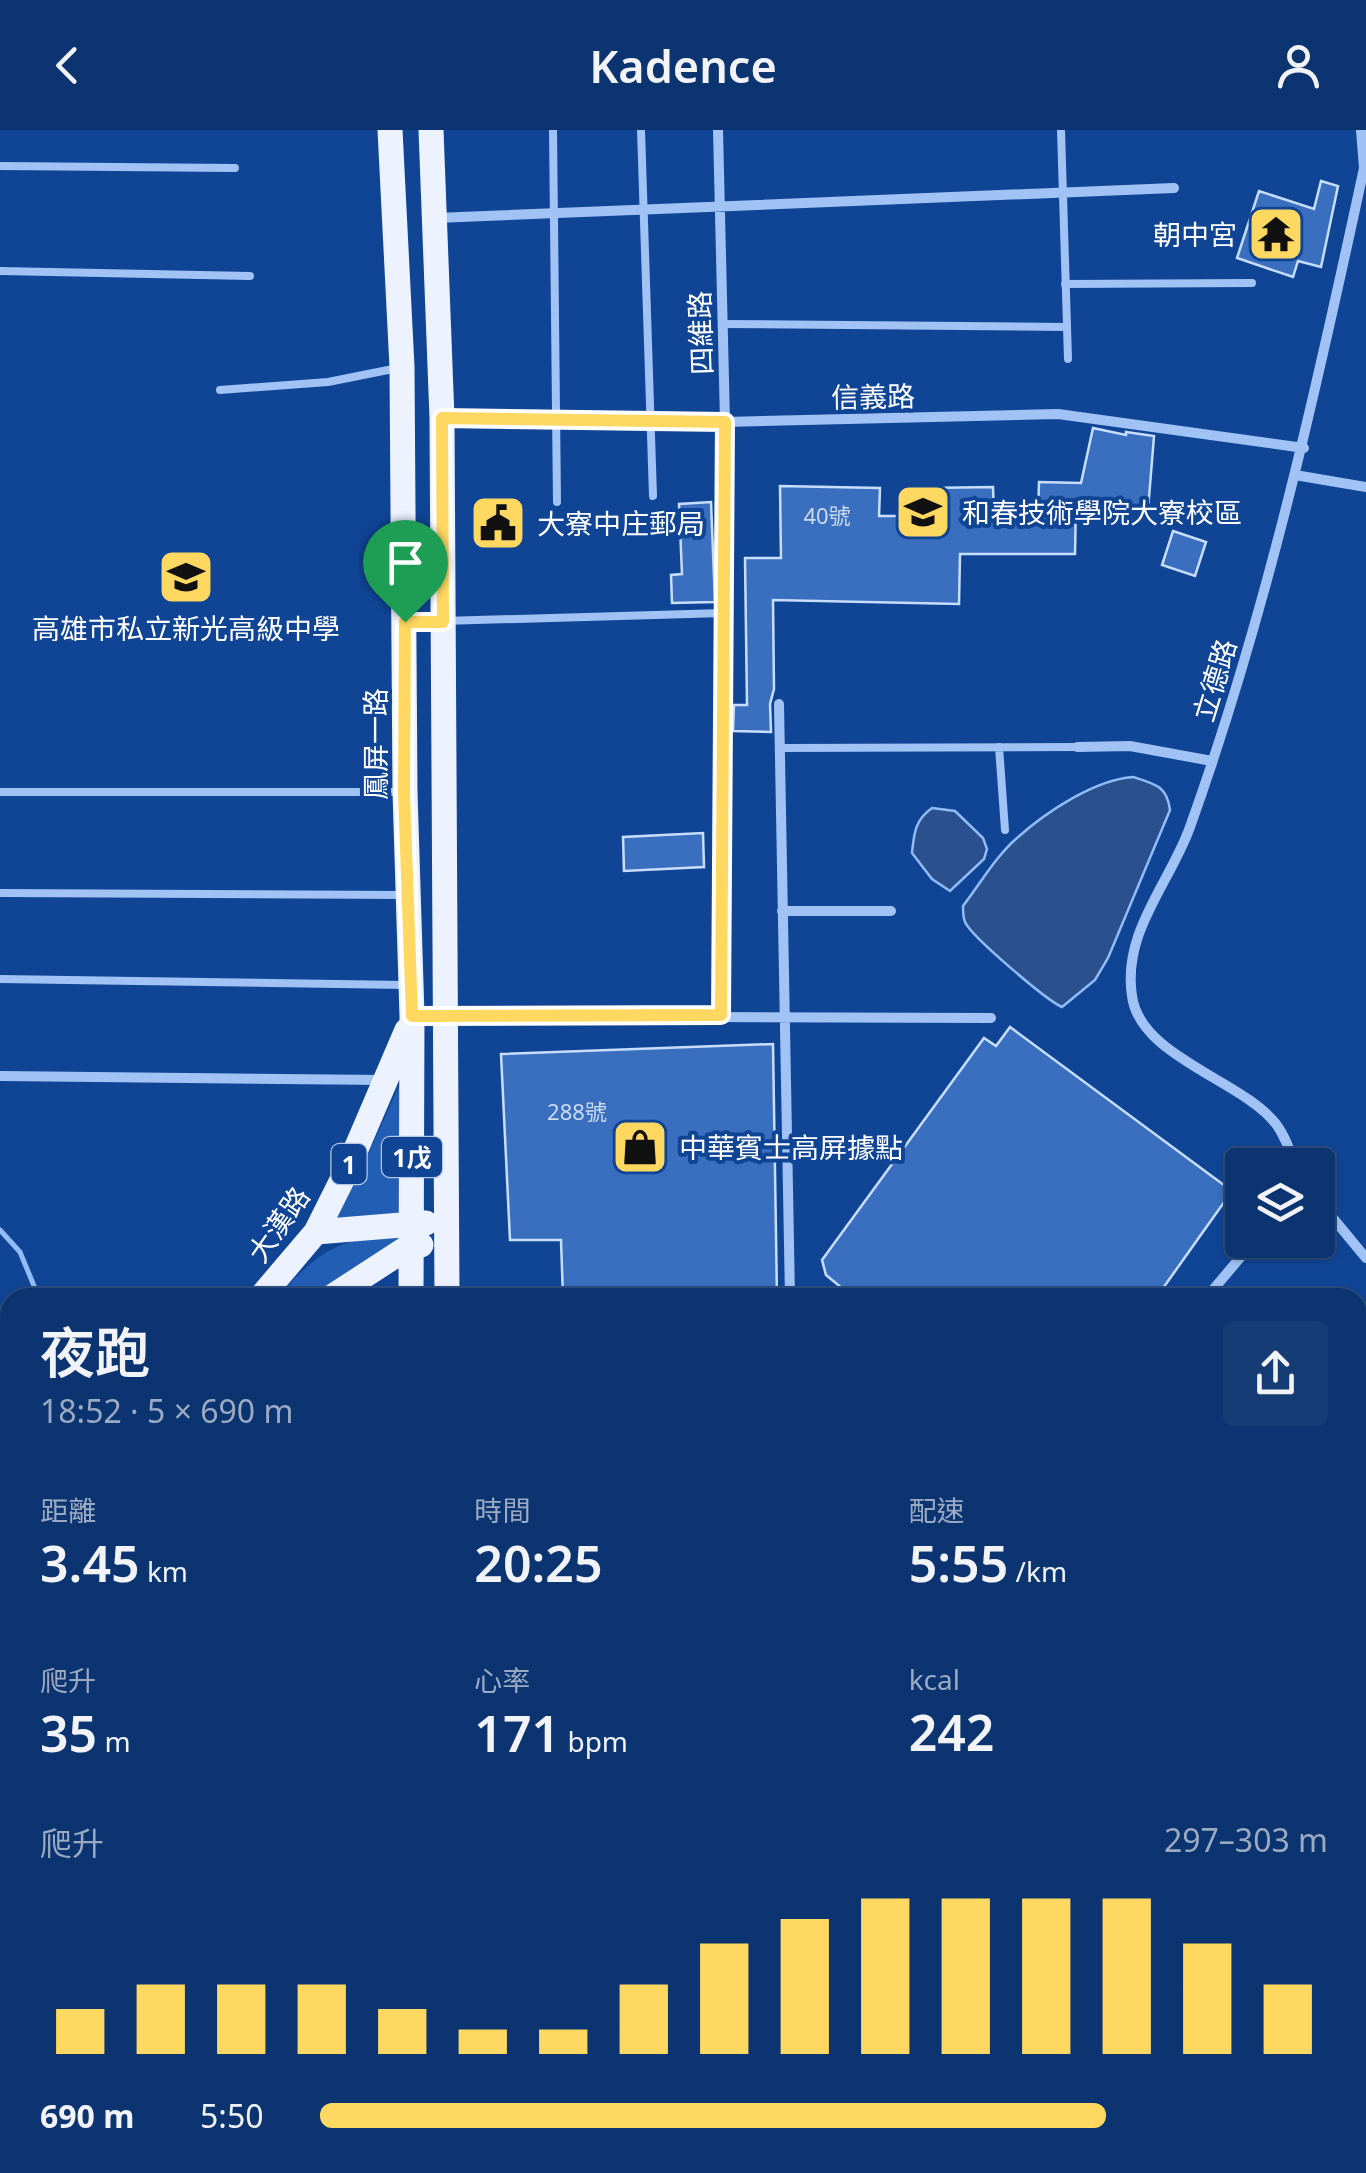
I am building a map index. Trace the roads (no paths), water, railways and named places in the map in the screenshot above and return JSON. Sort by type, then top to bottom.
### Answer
[{"type":"main road","name":"鳳屏一路","points":[[390,130],[402,367],[404,792],[412,985],[410,1288]]},
{"type":"main road","points":[[431,130],[442,418],[444,1015]]},
{"type":"main road","name":"1戊","points":[[444,1015],[447,1288]]},
{"type":"main road","name":"大漢路","points":[[268,1288],[316,1232],[412,1016]]},
{"type":"main road","points":[[316,1232],[446,1233]]},
{"type":"main road","points":[[342,1288],[410,1234]]},
{"type":"street","name":"四維路","points":[[718,130],[725,422],[721,1015]]},
{"type":"street","name":"立德路","points":[[1287,1148],[1275,1123],[1254,1104],[1149,1031],[1132,1000],[1131,962],[1140,928],[1188,832],[1245,662],[1304,448],[1364,168],[1361,130]]},
{"type":"street","points":[[433,218],[1174,188]]},
{"type":"street","name":"信義路","points":[[442,418],[725,422],[1058,414],[1304,448]]},
{"type":"street","points":[[1295,475],[1366,486]]},
{"type":"street","points":[[779,704],[790,1288]]},
{"type":"street","points":[[1077,747],[1130,746],[1212,761]]},
{"type":"street","points":[[782,910],[890,911]]},
{"type":"street","points":[[412,1016],[991,1018]]},
{"type":"street","points":[[0,1076],[386,1080]]},
{"type":"street","points":[[1335,1221],[1366,1258]]},
{"type":"street","points":[[1214,1288],[1240,1258]]},
{"type":"lane","points":[[553,130],[557,502]]},
{"type":"lane","points":[[642,130],[653,496]]},
{"type":"lane","points":[[1061,130],[1068,359]]},
{"type":"lane","points":[[0,166],[235,168]]},
{"type":"lane","points":[[0,271],[250,276]]},
{"type":"lane","points":[[1065,284],[1252,283]]},
{"type":"lane","points":[[722,324],[1067,327]]},
{"type":"lane","points":[[220,390],[328,382],[402,367]]},
{"type":"lane","points":[[405,622],[724,613]]},
{"type":"lane","points":[[1000,747],[1004,830]]},
{"type":"lane","points":[[780,748],[1077,747]]},
{"type":"lane","points":[[0,792],[404,792]]},
{"type":"lane","points":[[0,893],[408,895]]},
{"type":"lane","points":[[0,979],[412,985]]},
{"type":"waterway","points":[[0,1230],[20,1252],[35,1288]]},
{"type":"place","name":"朝中宮","points":[[1276,234]]},
{"type":"place","name":"和春技術學院大寮校區","points":[[923,512]]},
{"type":"place","name":"大寮中庄郵局","points":[[498,523]]},
{"type":"place","name":"高雄市私立新光高級中學","points":[[186,577]]},
{"type":"place","name":"中華賓士高屏據點","points":[[640,1147]]}]
